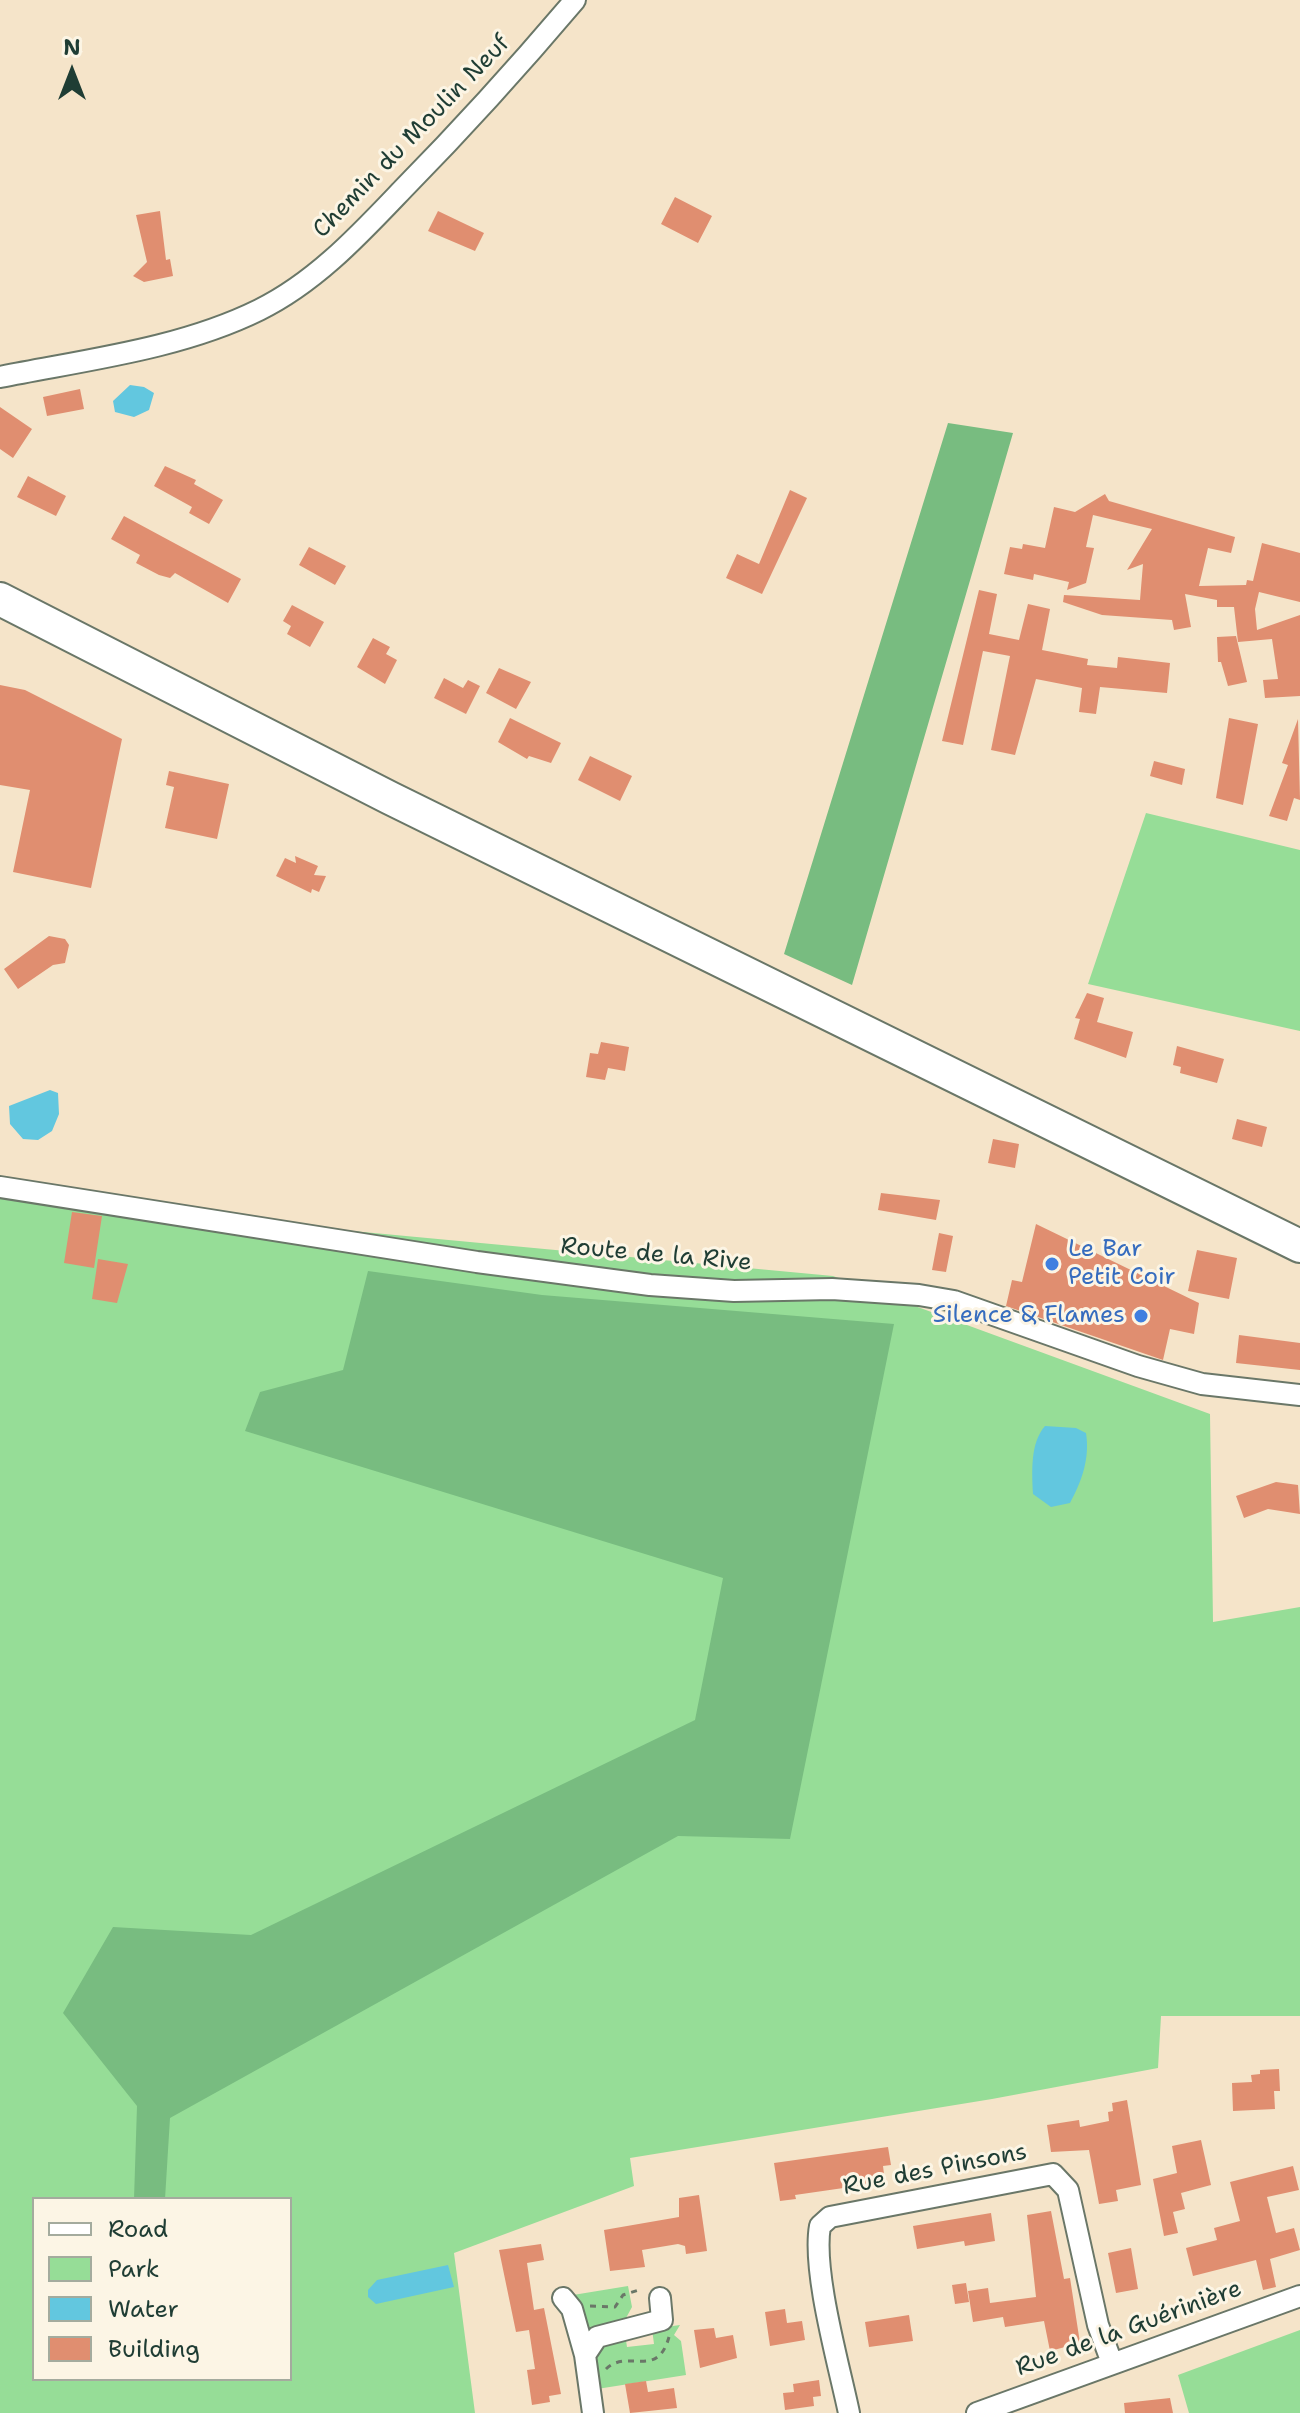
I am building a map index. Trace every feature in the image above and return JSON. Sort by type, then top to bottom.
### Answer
[{"type":"main road","points":[[0,599],[390,798],[1300,1246]]},
{"type":"street","name":"Chemin du Moulin Neuf","points":[[0,377],[113,355],[208,330],[260,310],[345,249],[442,150],[575,0]]},
{"type":"street","name":"Route de la Rive","points":[[0,1187],[477,1262],[650,1285],[734,1291],[832,1289],[919,1295],[954,1301],[1138,1366],[1202,1384],[1300,1395]]},
{"type":"street","name":"Rue des Pinsons","points":[[849,2413],[817,2240],[820,2226],[830,2217],[990,2185],[1053,2174],[1068,2190],[1098,2325],[1112,2363]]},
{"type":"street","name":"Rue de la Guérinière","points":[[977,2413],[1300,2296]]},
{"type":"street","points":[[585,2355],[597,2337],[662,2320],[660,2298]]},
{"type":"street","points":[[567,2304],[585,2355],[593,2413]]},
{"type":"path","points":[[567,2304],[615,2307],[623,2295],[654,2287],[660,2298]]},
{"type":"path","points":[[589,2388],[612,2363],[652,2361],[665,2351],[670,2336],[668,2324],[662,2320]]},
{"type":"green space","points":[[948,423],[1013,433],[852,985],[784,954]]},
{"type":"green space","points":[[1146,813],[1300,850],[1300,1031],[1088,984]]},
{"type":"green space","points":[[0,1198],[833,1276],[1210,1414],[1213,1622],[1300,1607],[1300,2016],[1161,2016],[1158,2068],[992,2099],[630,2158],[634,2186],[454,2253],[475,2413],[0,2413]]},
{"type":"green space","points":[[368,1271],[542,1295],[894,1324],[790,1839],[678,1836],[170,2118],[165,2197],[134,2197],[137,2106],[63,2013],[113,1927],[251,1935],[695,1720],[723,1578],[245,1431],[260,1392],[343,1370]]},
{"type":"green space","points":[[628,2286],[632,2307],[626,2318],[588,2329],[573,2295]]},
{"type":"green space","points":[[680,2325],[674,2335],[681,2341],[686,2375],[597,2389],[594,2360],[601,2343],[625,2334],[627,2347],[654,2344],[652,2329]]},
{"type":"green space","points":[[1300,2330],[1300,2413],[1189,2413],[1178,2375]]},
{"type":"water","points":[[130,385],[144,387],[154,393],[149,410],[134,417],[115,412],[113,401]]},
{"type":"water","points":[[50,1090],[58,1093],[59,1114],[52,1131],[38,1140],[23,1139],[10,1124],[9,1106]]},
{"type":"water","points":[[1045,1426],[1076,1428],[1086,1433],[1087,1442],[1084,1469],[1070,1503],[1051,1507],[1033,1494],[1034,1449]]},
{"type":"water","points":[[448,2265],[454,2287],[376,2304],[368,2297],[368,2290],[377,2280]]},
{"type":"building","points":[[675,197],[712,216],[698,243],[661,224]]},
{"type":"building","points":[[160,211],[166,260],[170,259],[173,276],[144,282],[133,276],[147,262],[136,215]]},
{"type":"building","points":[[438,211],[484,233],[475,251],[428,231]]},
{"type":"building","points":[[80,389],[84,409],[47,416],[43,397]]},
{"type":"building","points":[[0,407],[32,429],[13,458],[0,449]]},
{"type":"building","points":[[165,466],[196,480],[194,484],[223,500],[209,524],[189,513],[192,507],[154,486]]},
{"type":"building","points":[[28,476],[66,496],[56,516],[17,497]]},
{"type":"building","points":[[790,490],[807,498],[762,594],[726,578],[737,554],[759,564]]},
{"type":"building","points":[[1105,494],[1109,501],[1235,537],[1231,553],[1208,548],[1199,586],[1246,585],[1247,580],[1253,581],[1262,543],[1300,553],[1300,602],[1259,592],[1255,609],[1257,630],[1300,615],[1300,696],[1265,698],[1263,680],[1278,679],[1272,639],[1238,642],[1234,607],[1217,607],[1217,600],[1185,594],[1191,627],[1174,630],[1172,620],[1102,615],[1063,602],[1064,595],[1140,600],[1143,564],[1127,570],[1152,529],[1093,515],[1086,547],[1094,548],[1086,583],[1067,590],[1069,582],[1034,574],[1033,580],[1004,574],[1010,547],[1022,549],[1023,544],[1045,548],[1054,507],[1075,512]]},
{"type":"building","points":[[124,516],[241,579],[228,603],[175,573],[170,578],[136,563],[140,555],[111,539]]},
{"type":"building","points":[[309,547],[346,566],[335,585],[299,565]]},
{"type":"building","points":[[979,590],[997,594],[989,634],[1019,640],[1028,604],[1050,609],[1042,650],[1088,659],[1087,665],[1117,668],[1118,657],[1170,663],[1167,693],[1100,687],[1096,714],[1079,712],[1082,688],[1036,679],[1015,755],[991,750],[1010,656],[983,651],[963,745],[942,741]]},
{"type":"building","points":[[292,605],[324,622],[310,647],[287,634],[291,626],[283,621]]},
{"type":"building","points":[[1236,636],[1247,682],[1228,686],[1221,662],[1218,662],[1217,637]]},
{"type":"building","points":[[373,638],[390,647],[386,654],[397,660],[385,684],[357,667]]},
{"type":"building","points":[[499,668],[531,682],[516,709],[486,693]]},
{"type":"building","points":[[444,678],[463,688],[468,680],[480,686],[466,714],[434,698]]},
{"type":"building","points":[[0,685],[25,690],[122,739],[91,888],[13,872],[30,790],[0,785]]},
{"type":"building","points":[[510,718],[561,743],[551,763],[529,756],[527,759],[498,742]]},
{"type":"building","points":[[1229,718],[1258,724],[1243,805],[1216,798]]},
{"type":"building","points":[[1298,719],[1300,800],[1294,798],[1287,821],[1269,816],[1288,765],[1282,763]]},
{"type":"building","points":[[590,756],[632,776],[620,801],[578,780]]},
{"type":"building","points":[[1154,761],[1185,769],[1182,785],[1150,776]]},
{"type":"building","points":[[169,771],[229,784],[217,839],[165,828],[174,787],[166,785]]},
{"type":"building","points":[[295,856],[318,866],[314,875],[326,876],[319,892],[312,889],[311,893],[276,876],[285,858],[296,863]]},
{"type":"building","points":[[49,936],[65,939],[69,945],[65,963],[53,965],[18,989],[4,969]]},
{"type":"building","points":[[1087,993],[1104,998],[1097,1022],[1133,1032],[1126,1058],[1074,1039],[1080,1019],[1075,1018]]},
{"type":"building","points":[[601,1042],[629,1047],[625,1071],[608,1068],[605,1080],[586,1077],[590,1053],[598,1054]]},
{"type":"building","points":[[1177,1046],[1224,1059],[1217,1083],[1180,1073],[1181,1067],[1173,1065]]},
{"type":"building","points":[[1237,1119],[1267,1127],[1262,1147],[1232,1139]]},
{"type":"building","points":[[993,1139],[1019,1144],[1015,1168],[988,1163]]},
{"type":"building","points":[[881,1193],[940,1200],[936,1220],[878,1210]]},
{"type":"building","points":[[72,1212],[102,1216],[94,1268],[64,1263]]},
{"type":"building","points":[[1036,1224],[1199,1303],[1194,1334],[1170,1329],[1163,1360],[1006,1306],[1012,1280],[1022,1282]]},
{"type":"building","points":[[939,1233],[953,1236],[946,1272],[932,1270]]},
{"type":"building","points":[[1197,1250],[1237,1258],[1229,1299],[1188,1291]]},
{"type":"building","points":[[98,1259],[128,1264],[117,1303],[92,1299]]},
{"type":"building","points":[[1239,1335],[1300,1343],[1300,1370],[1236,1363]]},
{"type":"building","points":[[1276,1482],[1298,1485],[1300,1514],[1268,1509],[1244,1518],[1236,1496]]},
{"type":"building","points":[[1279,2069],[1280,2091],[1274,2091],[1275,2109],[1233,2111],[1232,2083],[1252,2082],[1251,2075],[1260,2074],[1260,2070]]},
{"type":"building","points":[[1127,2100],[1141,2185],[1116,2190],[1118,2201],[1099,2204],[1089,2150],[1051,2152],[1047,2125],[1079,2120],[1080,2127],[1109,2121],[1108,2112],[1113,2111],[1112,2103]]},
{"type":"building","points":[[1201,2140],[1211,2185],[1181,2193],[1185,2209],[1173,2212],[1178,2233],[1164,2236],[1153,2179],[1177,2173],[1172,2146]]},
{"type":"building","points":[[888,2147],[891,2165],[883,2166],[885,2182],[795,2195],[796,2199],[780,2201],[774,2163]]},
{"type":"building","points":[[1293,2166],[1299,2190],[1267,2197],[1276,2233],[1294,2228],[1300,2250],[1270,2259],[1276,2287],[1263,2290],[1256,2260],[1193,2276],[1186,2248],[1217,2240],[1214,2228],[1240,2221],[1230,2182]]},
{"type":"building","points":[[699,2195],[707,2251],[686,2254],[685,2246],[678,2244],[642,2250],[645,2267],[610,2271],[604,2230],[679,2217],[679,2198]]},
{"type":"building","points":[[1051,2211],[1064,2279],[1070,2278],[1080,2343],[1050,2351],[1044,2321],[1005,2327],[1003,2317],[973,2322],[968,2291],[988,2288],[990,2303],[1036,2297],[1027,2215]]},
{"type":"building","points":[[991,2213],[995,2241],[965,2246],[964,2241],[917,2249],[913,2226]]},
{"type":"building","points":[[541,2244],[544,2260],[527,2263],[534,2310],[544,2308],[561,2394],[549,2396],[550,2402],[532,2405],[527,2370],[535,2369],[529,2330],[516,2332],[499,2250]]},
{"type":"building","points":[[1131,2248],[1138,2289],[1116,2293],[1108,2253]]},
{"type":"building","points":[[966,2283],[969,2302],[955,2304],[952,2285]]},
{"type":"building","points":[[785,2309],[787,2323],[802,2321],[805,2340],[770,2346],[765,2312]]},
{"type":"building","points":[[909,2315],[913,2341],[869,2347],[865,2322]]},
{"type":"building","points":[[714,2328],[716,2338],[733,2335],[737,2358],[700,2368],[694,2330]]},
{"type":"building","points":[[819,2380],[821,2396],[813,2397],[814,2406],[785,2410],[783,2393],[794,2392],[793,2384]]},
{"type":"building","points":[[646,2381],[648,2392],[674,2388],[677,2408],[630,2413],[625,2384]]},
{"type":"building","points":[[1170,2398],[1173,2413],[1125,2413],[1124,2403]]},
{"type":"place","name":"Le Bar Petit Coir","points":[[1052,1264]]},
{"type":"place","name":"Silence & Flames","points":[[1141,1316]]}]
